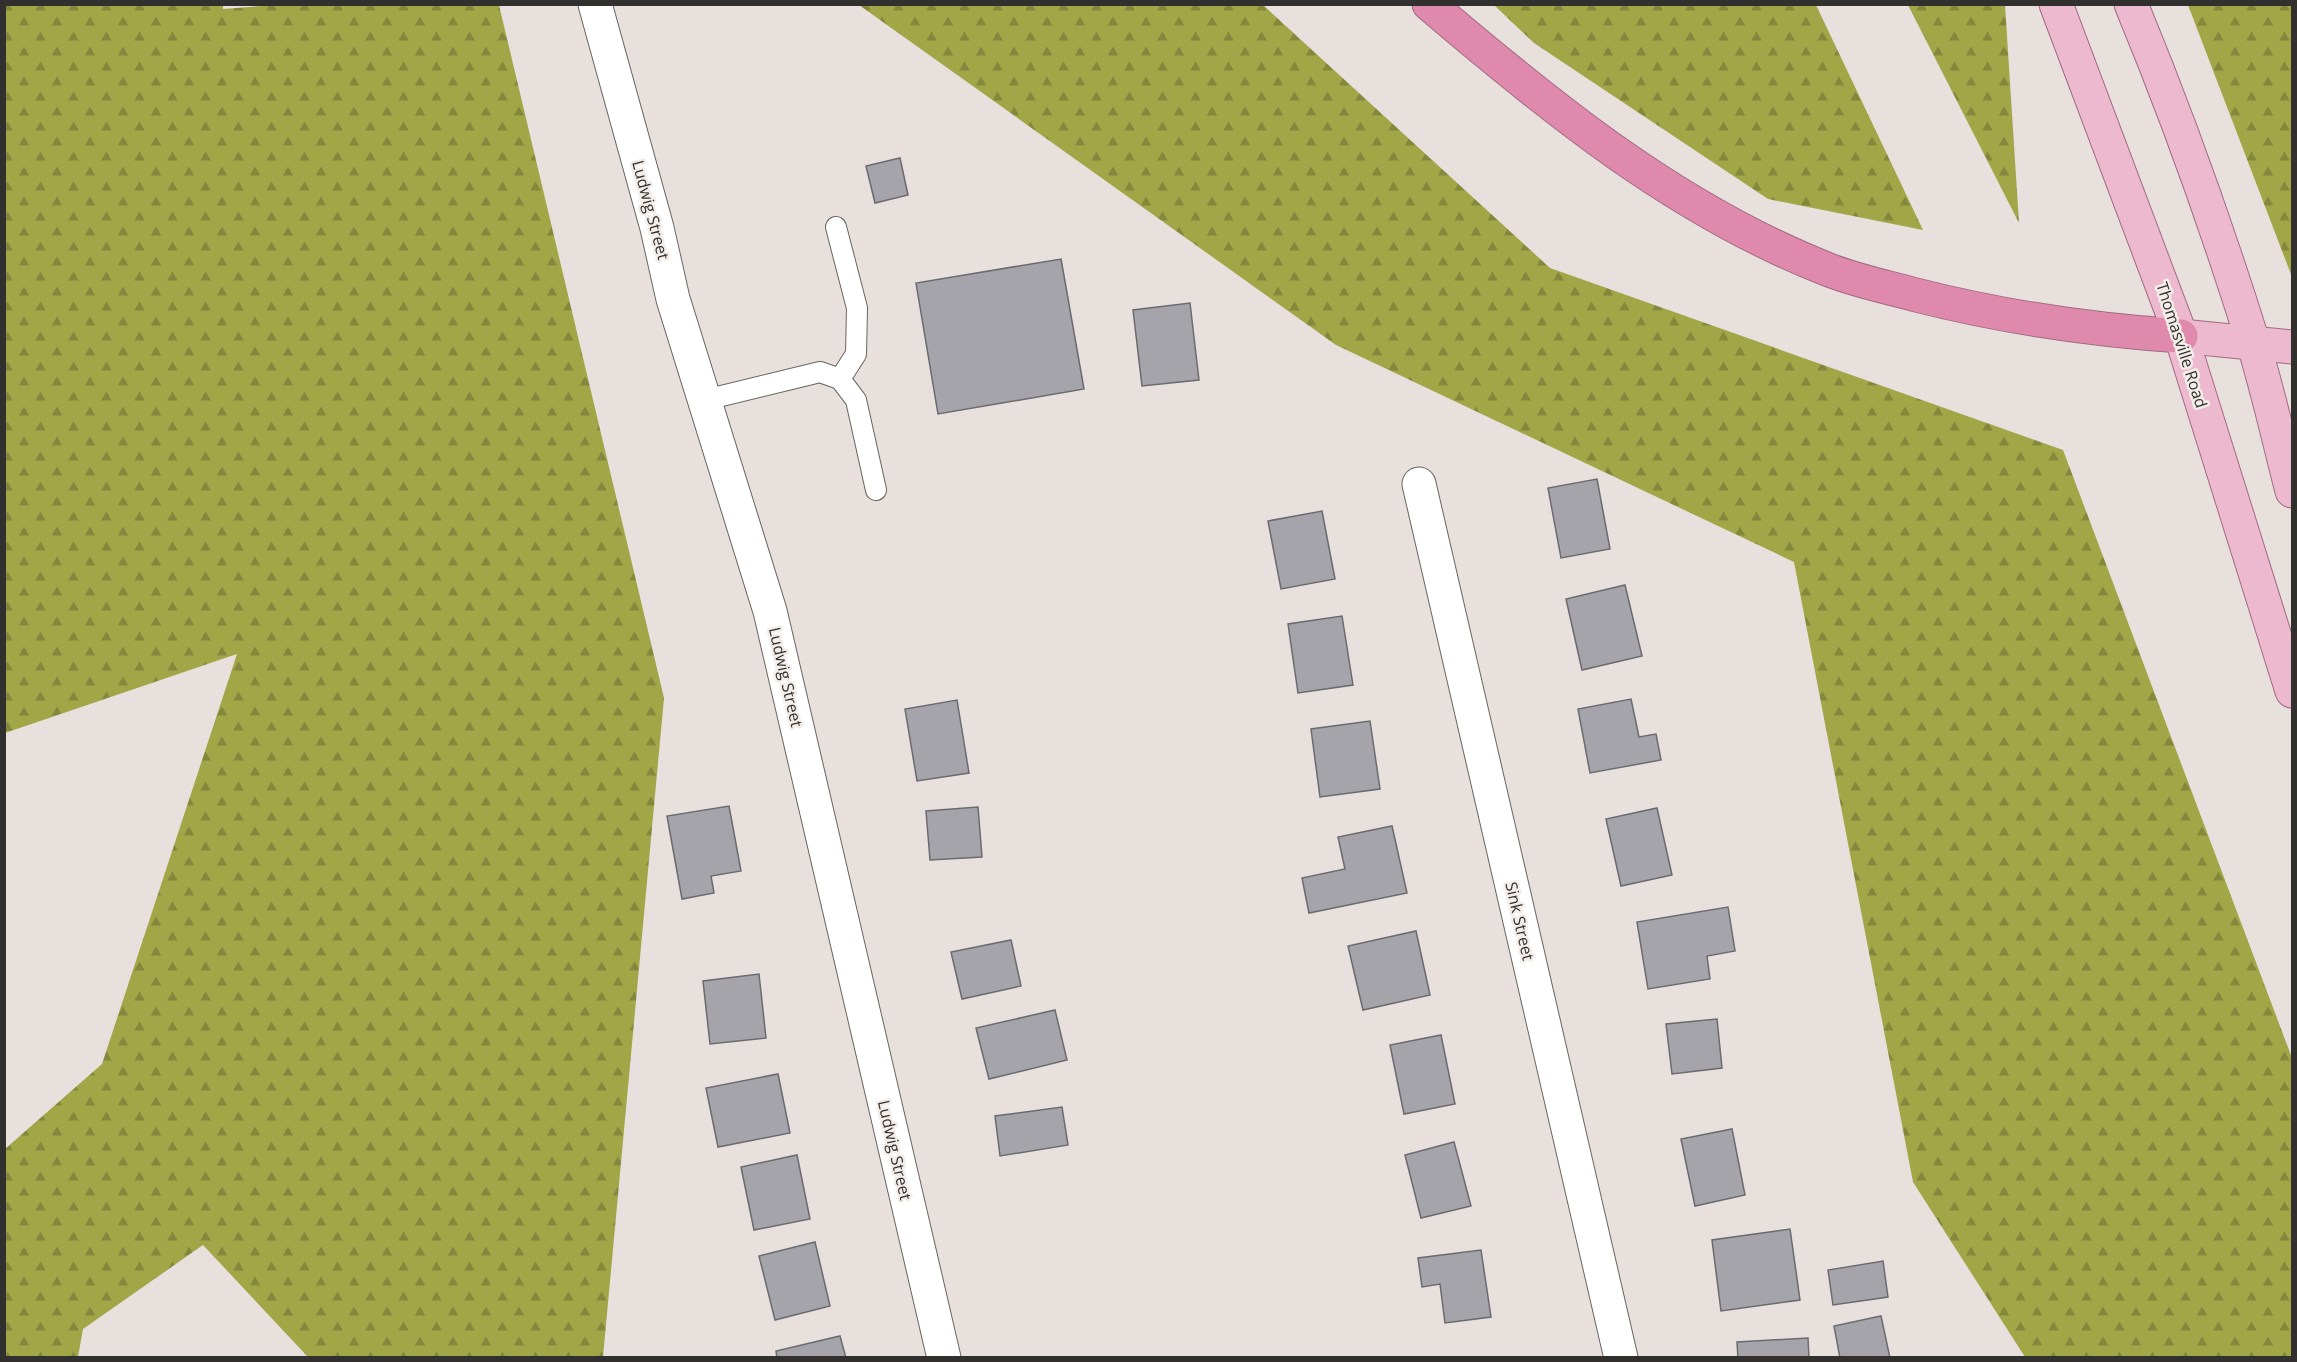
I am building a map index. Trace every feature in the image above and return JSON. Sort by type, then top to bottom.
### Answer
[{"type":"highway","points":[[1429,4],[1520,82],[1605,145],[1677,193],[1785,251],[1830,270],[1944,302],[2021,318],[2118,332],[2181,336]]},
{"type":"main road","name":"Thomasville Road","points":[[2056,4],[2181,336],[2292,691]]},
{"type":"main road","points":[[2131,4],[2168,93],[2205,196],[2253,343],[2292,491]]},
{"type":"main road","points":[[2181,336],[2292,347]]},
{"type":"street","name":"Ludwig Street","points":[[595,4],[657,228],[673,299],[770,611],[944,1358]]},
{"type":"street","name":"Sink Street","points":[[1419,484],[1621,1358]]},
{"type":"lane","points":[[836,227],[857,308],[856,354],[840,379]]},
{"type":"lane","points":[[705,400],[820,372],[840,379],[856,400],[876,490]]},
{"type":"green space","points":[[286,4],[499,5],[664,698],[603,1357],[308,1357],[203,1245],[83,1329],[78,1357],[5,1357],[5,1149],[102,1064],[237,654],[5,733],[5,5],[223,5],[223,9]]},
{"type":"green space","points":[[859,5],[1263,5],[1550,268],[2063,450],[2292,1058],[2292,1357],[2025,1357],[1913,1182],[1794,562],[1336,345]]},
{"type":"green space","points":[[1494,5],[1816,5],[1923,230],[1768,199],[1534,43]]},
{"type":"green space","points":[[1908,5],[2005,5],[2019,223]]},
{"type":"green space","points":[[2188,5],[2292,5],[2292,277]]},
{"type":"building","points":[[900,158],[908,195],[875,203],[866,166]]},
{"type":"building","points":[[1061,259],[1084,389],[938,414],[916,283]]},
{"type":"building","points":[[1190,303],[1199,380],[1142,386],[1133,310]]},
{"type":"building","points":[[1597,479],[1610,549],[1561,558],[1548,488]]},
{"type":"building","points":[[1322,511],[1335,579],[1281,589],[1268,521]]},
{"type":"building","points":[[1625,585],[1642,656],[1582,670],[1566,599]]},
{"type":"building","points":[[1342,616],[1353,685],[1298,693],[1288,624]]},
{"type":"building","points":[[1631,699],[1639,737],[1656,734],[1661,760],[1590,773],[1578,709]]},
{"type":"building","points":[[957,700],[969,773],[917,781],[905,709]]},
{"type":"building","points":[[1370,721],[1380,789],[1320,797],[1311,729]]},
{"type":"building","points":[[729,806],[741,871],[711,876],[714,893],[682,899],[667,816]]},
{"type":"building","points":[[978,807],[982,857],[930,860],[926,811]]},
{"type":"building","points":[[1657,808],[1672,875],[1621,886],[1606,819]]},
{"type":"building","points":[[1392,826],[1407,893],[1309,913],[1302,878],[1345,869],[1338,837]]},
{"type":"building","points":[[1728,907],[1735,951],[1707,956],[1710,979],[1648,989],[1637,922]]},
{"type":"building","points":[[1416,931],[1430,995],[1363,1010],[1348,946]]},
{"type":"building","points":[[1011,940],[1021,986],[962,999],[951,952]]},
{"type":"building","points":[[759,974],[766,1038],[710,1044],[703,981]]},
{"type":"building","points":[[1055,1010],[1067,1060],[989,1079],[976,1028]]},
{"type":"building","points":[[1717,1019],[1722,1068],[1672,1074],[1666,1024]]},
{"type":"building","points":[[1441,1035],[1455,1104],[1404,1114],[1390,1045]]},
{"type":"building","points":[[778,1074],[790,1133],[718,1147],[706,1088]]},
{"type":"building","points":[[1062,1107],[1068,1145],[1000,1156],[995,1116]]},
{"type":"building","points":[[1732,1129],[1745,1195],[1695,1206],[1681,1139]]},
{"type":"building","points":[[1454,1142],[1471,1206],[1421,1218],[1405,1155]]},
{"type":"building","points":[[797,1155],[810,1219],[754,1230],[741,1167]]},
{"type":"building","points":[[1790,1229],[1800,1300],[1721,1311],[1712,1240]]},
{"type":"building","points":[[815,1242],[830,1306],[775,1320],[759,1256]]},
{"type":"building","points":[[1481,1250],[1491,1317],[1445,1323],[1440,1284],[1422,1287],[1418,1258]]},
{"type":"building","points":[[1883,1261],[1888,1297],[1833,1305],[1828,1270]]},
{"type":"building","points":[[1881,1316],[1890,1358],[1840,1358],[1834,1326]]},
{"type":"building","points":[[840,1336],[846,1358],[777,1358],[776,1351]]},
{"type":"building","points":[[1808,1338],[1809,1358],[1738,1358],[1737,1342]]}]
